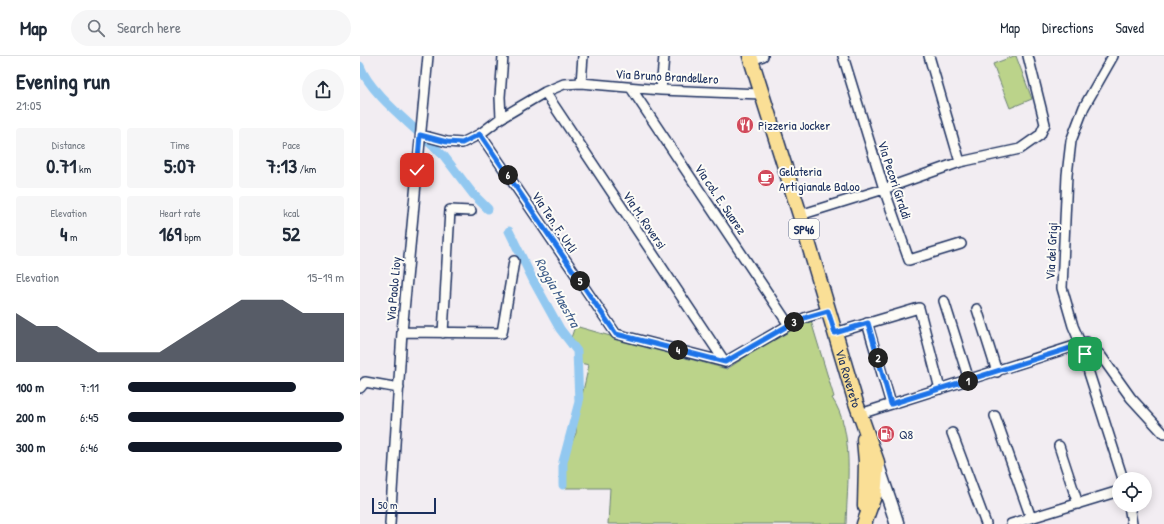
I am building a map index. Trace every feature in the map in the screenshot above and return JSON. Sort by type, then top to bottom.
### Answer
[{"type":"main road","name":"Via Rovereto","points":[[755,57],[761,94],[800,215],[862,419],[872,459]]},
{"type":"main road","name":"SP46","points":[[864,524],[881,493],[872,459]]},
{"type":"main road","name":"SP46","points":[[864,524],[872,459]]},
{"type":"street","name":"Via Paolo Lioy","points":[[390,524],[402,332],[428,56]]},
{"type":"street","points":[[501,118],[500,97],[504,56]]},
{"type":"street","points":[[580,83],[583,56]]},
{"type":"street","points":[[660,90],[664,56]]},
{"type":"street","name":"Via Pecori Giraldi","points":[[843,56],[884,189],[909,260],[961,244]]},
{"type":"street","points":[[929,56],[960,162]]},
{"type":"street","points":[[800,215],[884,189],[960,162],[1020,149],[1040,135],[1045,124],[1028,56]]},
{"type":"street","name":"Via dei Grigi","points":[[1114,56],[1084,107],[1072,141],[1067,175],[1062,288],[1073,326],[1085,354],[1089,373],[1121,472]]},
{"type":"street","name":"Via Bruno Brandellero","points":[[420,135],[447,142],[462,143],[480,134],[501,118],[545,92],[564,84],[580,83],[660,90],[761,94]]},
{"type":"street","name":"Via col. E. Suarez","points":[[631,88],[789,325]]},
{"type":"street","name":"Via M. Roversi","points":[[545,92],[725,362]]},
{"type":"street","name":"Via Ten. F. Urli","points":[[480,134],[616,334],[725,362]]},
{"type":"street","points":[[443,333],[450,210],[471,210]]},
{"type":"street","points":[[402,332],[502,333],[514,261]]},
{"type":"street","points":[[944,301],[969,380]]},
{"type":"street","points":[[835,333],[919,308],[940,389]]},
{"type":"street","points":[[977,310],[997,372]]},
{"type":"street","points":[[725,362],[789,325],[807,317],[828,311]]},
{"type":"street","points":[[868,323],[891,404]]},
{"type":"street","points":[[862,419],[891,404],[997,372],[1087,342],[1101,356],[1131,398],[1164,434]]},
{"type":"street","points":[[360,388],[365,382],[399,388]]},
{"type":"street","points":[[994,416],[1031,518]]},
{"type":"street","points":[[952,433],[986,524]]},
{"type":"street","points":[[1059,446],[1078,504]]},
{"type":"street","name":"Via Rovereto","points":[[872,459],[882,480],[881,493],[897,524]]},
{"type":"street","points":[[1011,524],[1112,493]]},
{"type":"street","points":[[1130,512],[1132,524]]},
{"type":"green space","points":[[1016,56],[1032,99],[1010,108],[993,64]]},
{"type":"green space","points":[[811,321],[834,397],[832,398],[844,427],[848,459],[846,524],[608,524],[610,488],[562,488],[566,456],[576,433],[577,417],[589,365],[580,363],[573,339],[571,338],[575,326],[727,369],[794,325]]},
{"type":"waterway","name":"Roggia Maestra","points":[[360,66],[370,84],[395,111],[419,133]]},
{"type":"waterway","name":"Roggia Maestra","points":[[424,138],[444,156],[473,194],[488,209]]},
{"type":"waterway","name":"Roggia Maestra","points":[[509,231],[534,282],[560,329],[577,351],[579,402],[563,462],[563,485]]},
{"type":"place","name":"Pizzeria Jocker","points":[[745,125]]},
{"type":"place","name":"Gelateria Artigianale Baloo","points":[[766,178]]},
{"type":"place","name":"Q8","points":[[886,434]]},
{"type":"route","points":[[417,170],[420,135],[447,142],[462,143],[480,134],[616,334],[725,362],[789,325],[807,317],[828,311],[835,333],[868,323],[891,404],[1080,345],[1085,354]]}]
